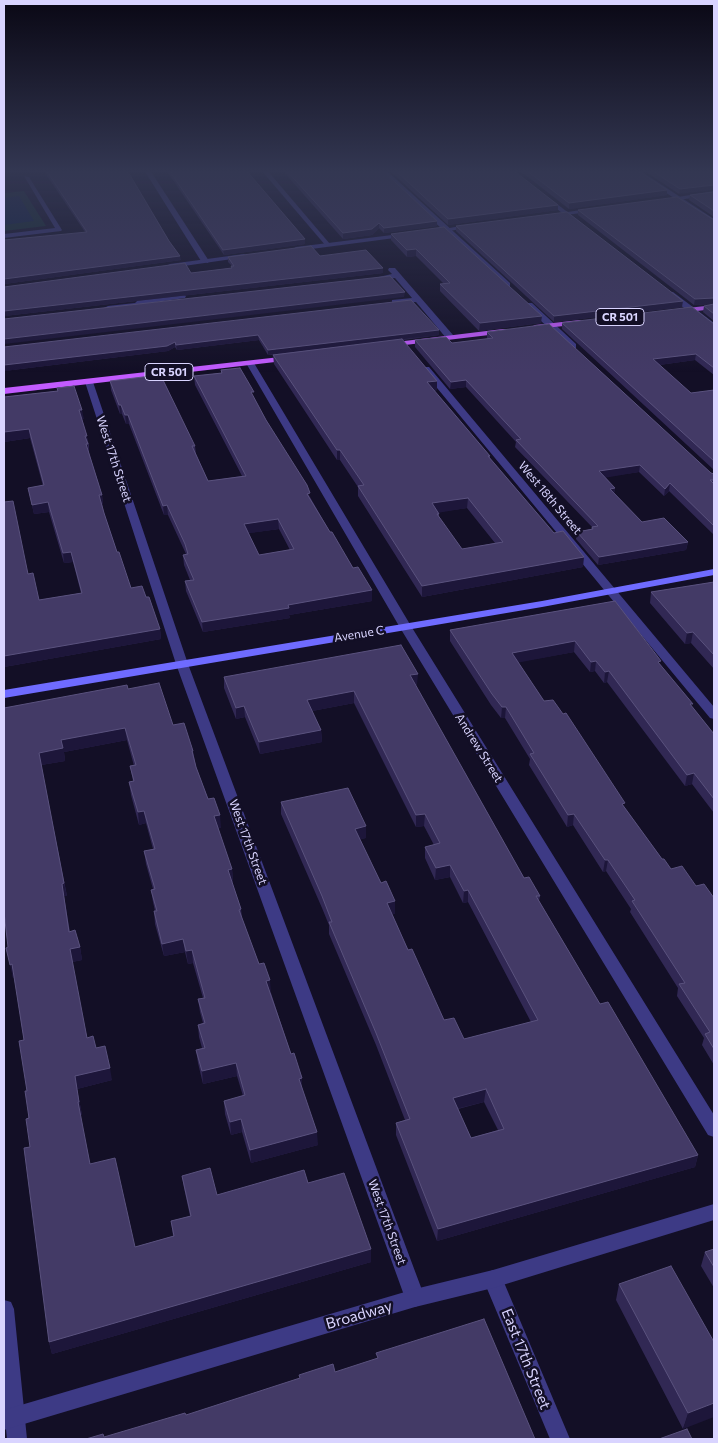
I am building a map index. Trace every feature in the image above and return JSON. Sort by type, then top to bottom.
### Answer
[{"type":"main road","points":[[672,312],[714,307]]},
{"type":"main road","name":"CR 501","points":[[523,328],[587,321]]},
{"type":"main road","points":[[376,347],[412,351],[450,338],[514,329]]},
{"type":"main road","name":"CR 501","points":[[4,392],[299,356]]},
{"type":"main road","name":"Avenue C","points":[[4,694],[714,572]]},
{"type":"street","points":[[189,237],[205,262]]},
{"type":"street","points":[[321,237],[328,245]]},
{"type":"street","points":[[290,250],[385,237]]},
{"type":"street","points":[[457,237],[513,291]]},
{"type":"street","points":[[158,268],[252,255]]},
{"type":"street","points":[[372,271],[391,268],[450,338]]},
{"type":"street","points":[[368,279],[396,276]]},
{"type":"street","points":[[660,286],[714,327]]},
{"type":"street","points":[[96,309],[131,304],[147,305],[189,297]]},
{"type":"street","points":[[521,298],[578,351]]},
{"type":"street","points":[[389,303],[417,300]]},
{"type":"street","name":"West 18th Street","points":[[412,351],[714,714]]},
{"type":"street","name":"Andrew Street","points":[[250,362],[404,626],[714,1130]]},
{"type":"street","name":"West 17th Street","points":[[89,382],[182,664],[416,1298]]},
{"type":"street","name":"Broadway","points":[[9,1418],[714,1212]]},
{"type":"street","name":"East 17th Street","points":[[493,1278],[560,1439]]},
{"type":"street","points":[[4,1309],[9,1418],[17,1439]]},
{"type":"building","points":[[32,237],[167,237],[180,256],[4,279],[4,240]]},
{"type":"building","points":[[214,237],[304,237],[305,239],[223,250]]},
{"type":"building","points":[[394,237],[455,237],[542,316],[480,323],[440,284],[450,283],[416,249],[407,250]]},
{"type":"building","points":[[468,237],[600,237],[683,301],[554,316]]},
{"type":"building","points":[[614,237],[714,237],[714,298],[695,299]]},
{"type":"building","points":[[311,246],[320,256],[366,250],[383,268],[4,311],[4,287],[185,263],[191,273],[232,268],[231,266],[234,266],[228,257]]},
{"type":"building","points":[[390,276],[405,292],[4,339],[4,319]]},
{"type":"building","points":[[411,300],[439,330],[268,350],[258,335],[176,345],[175,342],[167,346],[4,365],[4,347]]},
{"type":"building","points":[[714,304],[714,314],[704,306]]},
{"type":"building","points":[[692,307],[714,324],[714,368],[696,354],[653,359],[691,393],[714,390],[714,461],[562,323]]},
{"type":"building","points":[[549,324],[714,474],[714,480],[710,480],[714,484],[714,526],[670,483],[665,489],[640,465],[599,471],[615,488],[610,489],[642,522],[664,518],[688,542],[599,557],[577,532],[593,529],[592,527],[598,526],[516,440],[521,439],[466,380],[451,382],[415,340],[446,337],[452,343],[493,338],[487,332]]},
{"type":"building","points":[[402,339],[437,381],[427,382],[490,456],[488,456],[554,533],[563,531],[584,557],[422,586],[358,486],[364,485],[340,450],[337,450],[273,355]],"holes":[[[468,498],[503,542],[462,549],[437,514],[439,514],[432,503]]]},
{"type":"building","points":[[240,368],[254,392],[251,392],[266,420],[307,485],[310,493],[307,494],[353,568],[358,567],[372,590],[288,605],[289,608],[202,622],[185,581],[194,580],[183,555],[188,554],[185,544],[167,505],[163,506],[128,415],[125,415],[121,405],[119,405],[110,381],[159,375],[195,446],[192,446],[208,481],[246,476],[194,376],[222,373],[221,370]],"holes":[[[278,519],[294,549],[259,555],[244,524]]]},
{"type":"building","points":[[74,386],[82,410],[79,410],[87,436],[85,436],[88,444],[86,444],[102,495],[99,495],[117,552],[119,552],[131,588],[142,586],[146,597],[149,597],[160,629],[4,656],[4,502],[13,501],[28,574],[33,573],[39,600],[82,593],[71,552],[63,553],[48,502],[32,505],[28,488],[44,485],[29,429],[4,432],[4,397],[58,391],[57,388]]},
{"type":"building","points":[[714,582],[714,655],[693,632],[687,633],[651,592]]},
{"type":"building","points":[[615,601],[661,661],[658,662],[693,704],[690,704],[714,734],[714,799],[694,773],[687,775],[609,671],[605,672],[596,661],[591,662],[575,641],[512,653],[544,701],[553,700],[563,714],[566,713],[625,803],[622,804],[662,859],[671,869],[682,866],[696,886],[704,884],[714,898],[714,1049],[705,1034],[710,1032],[679,984],[685,983],[632,901],[635,900],[574,814],[568,815],[530,754],[534,753],[506,707],[502,707],[492,694],[450,630]]},
{"type":"building","points":[[401,645],[418,674],[410,675],[524,878],[529,877],[540,896],[536,896],[600,1004],[608,1002],[698,1155],[438,1229],[396,1123],[410,1119],[329,922],[332,922],[322,896],[281,802],[348,788],[366,826],[355,829],[381,883],[386,881],[395,901],[387,903],[408,950],[412,949],[444,1020],[454,1018],[464,1039],[538,1020],[468,890],[464,891],[450,865],[436,868],[425,847],[440,843],[425,814],[416,815],[354,691],[307,700],[321,730],[259,742],[244,706],[236,708],[224,677]],"holes":[[[486,1089],[504,1129],[471,1138],[453,1098]]]},
{"type":"building","points":[[159,683],[173,725],[184,723],[196,767],[208,799],[214,798],[220,815],[214,816],[232,869],[228,870],[241,909],[239,910],[259,964],[264,963],[270,980],[266,981],[291,1054],[294,1053],[302,1078],[299,1079],[317,1132],[250,1150],[241,1119],[230,1122],[224,1101],[245,1095],[236,1063],[202,1071],[196,1050],[205,1048],[198,1025],[205,1023],[198,999],[205,998],[192,950],[186,951],[183,939],[162,944],[154,911],[157,911],[151,890],[155,889],[144,851],[155,849],[144,811],[138,812],[129,782],[134,781],[130,766],[136,765],[125,728],[61,740],[63,748],[39,753],[64,883],[62,884],[69,932],[75,930],[80,947],[70,949],[87,1038],[93,1036],[96,1048],[105,1046],[110,1068],[75,1076],[90,1164],[115,1158],[135,1247],[174,1236],[171,1221],[191,1216],[182,1176],[210,1168],[217,1195],[304,1170],[308,1183],[344,1173],[371,1249],[49,1342],[24,1148],[30,1147],[26,1119],[29,1118],[25,1091],[27,1091],[19,1041],[24,1040],[12,964],[10,965],[6,948],[8,947],[4,912],[4,708],[127,685],[128,689]]},
{"type":"building","points":[[714,1249],[714,1267],[705,1252]]},
{"type":"building","points":[[671,1266],[714,1342],[714,1403],[688,1413],[619,1284]]},
{"type":"building","points":[[484,1319],[535,1439],[86,1439],[103,1434],[104,1437],[185,1413],[186,1415],[300,1378],[299,1375],[333,1364],[335,1372],[378,1358],[376,1353]]},
{"type":"building","points":[[687,1429],[692,1439],[659,1439]]}]
